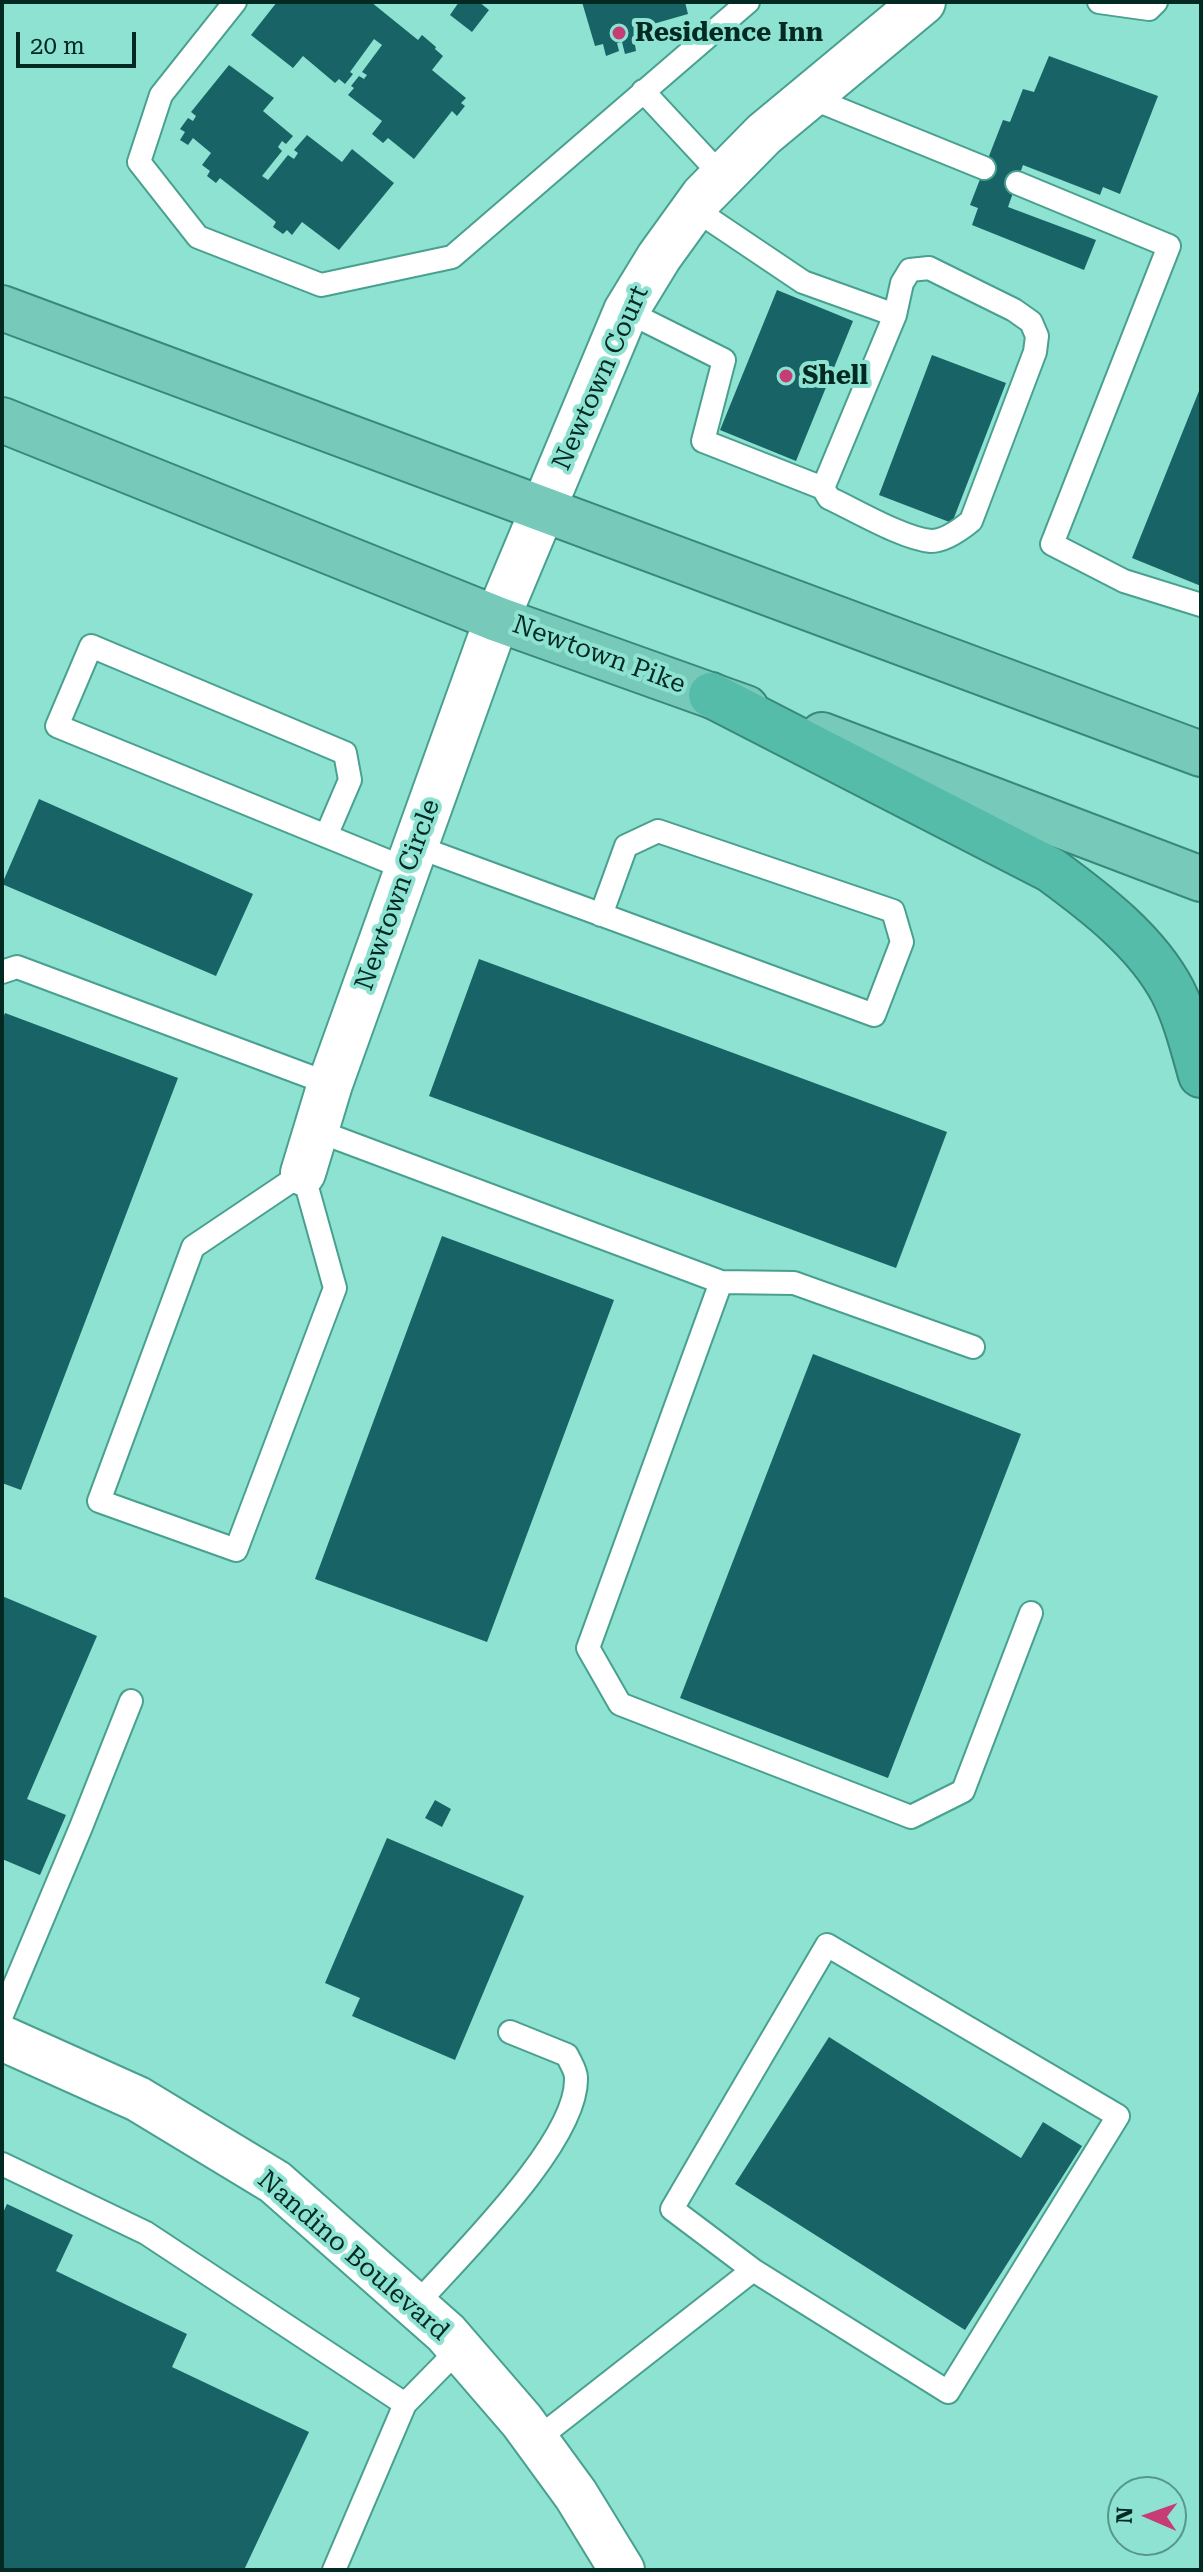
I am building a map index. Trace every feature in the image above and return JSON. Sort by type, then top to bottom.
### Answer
[{"type":"highway","points":[[2,308],[1201,754]]},
{"type":"highway","name":"Newtown Pike","points":[[2,420],[497,619],[711,695],[1201,879]]},
{"type":"highway","points":[[711,695],[1051,870],[1102,908],[1139,946],[1172,991],[1191,1036],[1201,1075]]},
{"type":"street","name":"Newtown Court","points":[[497,619],[626,311],[659,257],[693,208],[764,134],[923,2]]},
{"type":"street","name":"Newtown Circle","points":[[303,1173],[330,1084],[497,619]]},
{"type":"street","name":"Nandino Boulevard","points":[[4,2037],[138,2099],[275,2182],[459,2349],[536,2440],[576,2495],[622,2570]]},
{"type":"lane","points":[[235,2],[161,95],[139,162],[198,237],[321,285],[452,257],[748,2]]},
{"type":"lane","points":[[1099,2],[1152,6]]},
{"type":"lane","points":[[643,91],[722,176]]},
{"type":"lane","points":[[809,97],[984,168]]},
{"type":"lane","points":[[1017,183],[1169,246],[1052,544],[1124,581],[1201,605]]},
{"type":"lane","points":[[693,208],[803,282],[895,315]]},
{"type":"lane","points":[[626,311],[724,360],[703,441],[823,488],[829,498],[912,537],[934,541],[959,531],[971,521],[1035,352],[1037,336],[1031,322],[1014,310],[929,268],[910,270],[902,283],[895,315],[823,488]]},
{"type":"lane","points":[[326,836],[350,780],[345,753],[91,646],[57,726],[326,836],[601,915],[874,1015],[902,942],[893,911],[658,831],[626,846],[601,915]]},
{"type":"lane","points":[[2,972],[17,967],[330,1084]]},
{"type":"lane","points":[[315,1130],[721,1282],[794,1283],[973,1347]]},
{"type":"lane","points":[[303,1173],[335,1288],[236,1550],[99,1501],[193,1247],[303,1173]]},
{"type":"lane","points":[[721,1282],[588,1648],[620,1704],[911,1817],[963,1791],[1031,1613]]},
{"type":"lane","points":[[4,2037],[131,1701]]},
{"type":"lane","points":[[827,1945],[1118,2116],[948,2392],[753,2270],[672,2209],[827,1945]]},
{"type":"lane","points":[[415,2306],[519,2189],[554,2144],[573,2103],[577,2075],[567,2055],[510,2032]]},
{"type":"lane","points":[[2,2164],[146,2233],[405,2404]]},
{"type":"lane","points":[[536,2440],[753,2270]]},
{"type":"lane","points":[[334,2570],[405,2404],[459,2349]]},
{"type":"building","points":[[277,2],[371,2],[418,40],[422,35],[436,47],[443,56],[432,70],[466,98],[461,103],[465,106],[457,116],[452,111],[414,159],[388,138],[383,143],[372,134],[382,121],[348,95],[359,76],[364,79],[367,75],[362,72],[382,45],[374,39],[345,84],[339,79],[335,83],[303,56],[293,68],[251,35]]},
{"type":"building","points":[[459,2],[479,2],[489,10],[472,32],[450,15]]},
{"type":"building","name":"Residence Inn","points":[[582,2],[685,2],[688,14],[646,26],[650,41],[635,45],[636,51],[625,54],[622,42],[617,43],[619,51],[606,56],[603,44],[595,46]]},
{"type":"building","points":[[1049,56],[1158,96],[1120,194],[1103,187],[1100,195],[1023,165],[1008,207],[1096,240],[1084,270],[972,225],[978,208],[970,205],[1003,120],[1010,122],[1023,89],[1034,92]]},
{"type":"building","points":[[229,65],[274,98],[263,111],[293,136],[286,144],[282,141],[278,147],[282,151],[262,176],[268,180],[288,155],[294,159],[298,153],[294,150],[307,135],[342,162],[352,149],[394,183],[339,250],[302,222],[292,235],[287,230],[283,234],[273,227],[276,222],[220,178],[216,183],[207,176],[210,171],[202,165],[211,153],[193,138],[188,145],[180,140],[185,132],[180,129],[188,118],[193,121],[196,116],[191,112]]},
{"type":"building","name":"Shell","points":[[777,290],[853,321],[796,461],[720,430]]},
{"type":"building","points":[[932,355],[1006,383],[952,523],[879,495]]},
{"type":"building","points":[[1201,386],[1201,586],[1132,558]]},
{"type":"building","points":[[39,799],[253,894],[216,976],[2,884]]},
{"type":"building","points":[[479,959],[947,1132],[896,1268],[429,1096]]},
{"type":"building","points":[[5,1013],[178,1078],[21,1490],[2,1483],[2,1021]]},
{"type":"building","points":[[442,1236],[614,1300],[487,1642],[315,1579]]},
{"type":"building","points":[[813,1354],[1021,1434],[888,1778],[680,1698]]},
{"type":"building","points":[[2,1596],[97,1636],[27,1799],[66,1815],[40,1875],[2,1859]]},
{"type":"building","points":[[435,1800],[451,1809],[442,1827],[425,1818]]},
{"type":"building","points":[[387,1838],[524,1896],[455,2060],[352,2016],[360,1998],[325,1983]]},
{"type":"building","points":[[829,2037],[1021,2158],[1043,2122],[1082,2146],[965,2330],[735,2184]]},
{"type":"building","points":[[7,2204],[73,2235],[56,2271],[187,2334],[172,2367],[309,2432],[244,2570],[2,2570],[2,2215]]},
{"type":"place","name":"Residence Inn","points":[[619,33]]},
{"type":"place","name":"Shell","points":[[786,376]]}]
